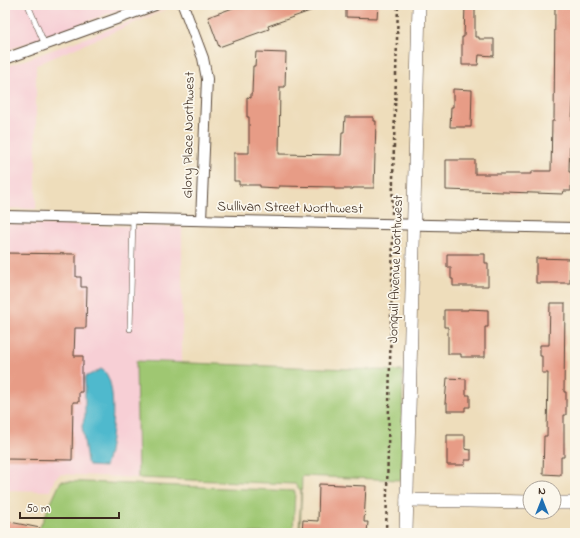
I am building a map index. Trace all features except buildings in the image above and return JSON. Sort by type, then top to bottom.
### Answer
[{"type":"street","points":[[5,59],[139,8],[155,5]]},
{"type":"street","name":"Glory Place Northwest","points":[[183,5],[203,58],[207,79],[202,220]]},
{"type":"street","name":"Jonquil Avenue Northwest","points":[[406,533],[419,5]]},
{"type":"street","name":"Sullivan Street Northwest","points":[[5,216],[575,228]]},
{"type":"street","points":[[407,500],[522,502]]},
{"type":"street","points":[[562,503],[575,503]]},
{"type":"lane","points":[[28,5],[45,45]]},
{"type":"lane","points":[[130,330],[133,219]]},
{"type":"path","points":[[386,533],[393,224],[391,209],[398,5]]},
{"type":"shaded area","points":[[5,5],[133,5],[5,51]]},
{"type":"shaded area","points":[[176,5],[36,65],[36,209],[5,208],[5,67]]},
{"type":"shaded area","points":[[5,224],[182,227],[182,362],[136,361],[138,478],[61,474],[55,478],[50,491],[5,490]]},
{"type":"green space","points":[[136,361],[403,371],[401,480],[302,476],[299,533],[301,491],[295,484],[138,478]]},
{"type":"green space","points":[[61,481],[295,491],[293,533],[37,533]]},
{"type":"water","points":[[101,369],[107,375],[111,385],[113,415],[110,446],[105,467],[90,466],[87,462],[82,426],[85,416],[85,377]]}]
